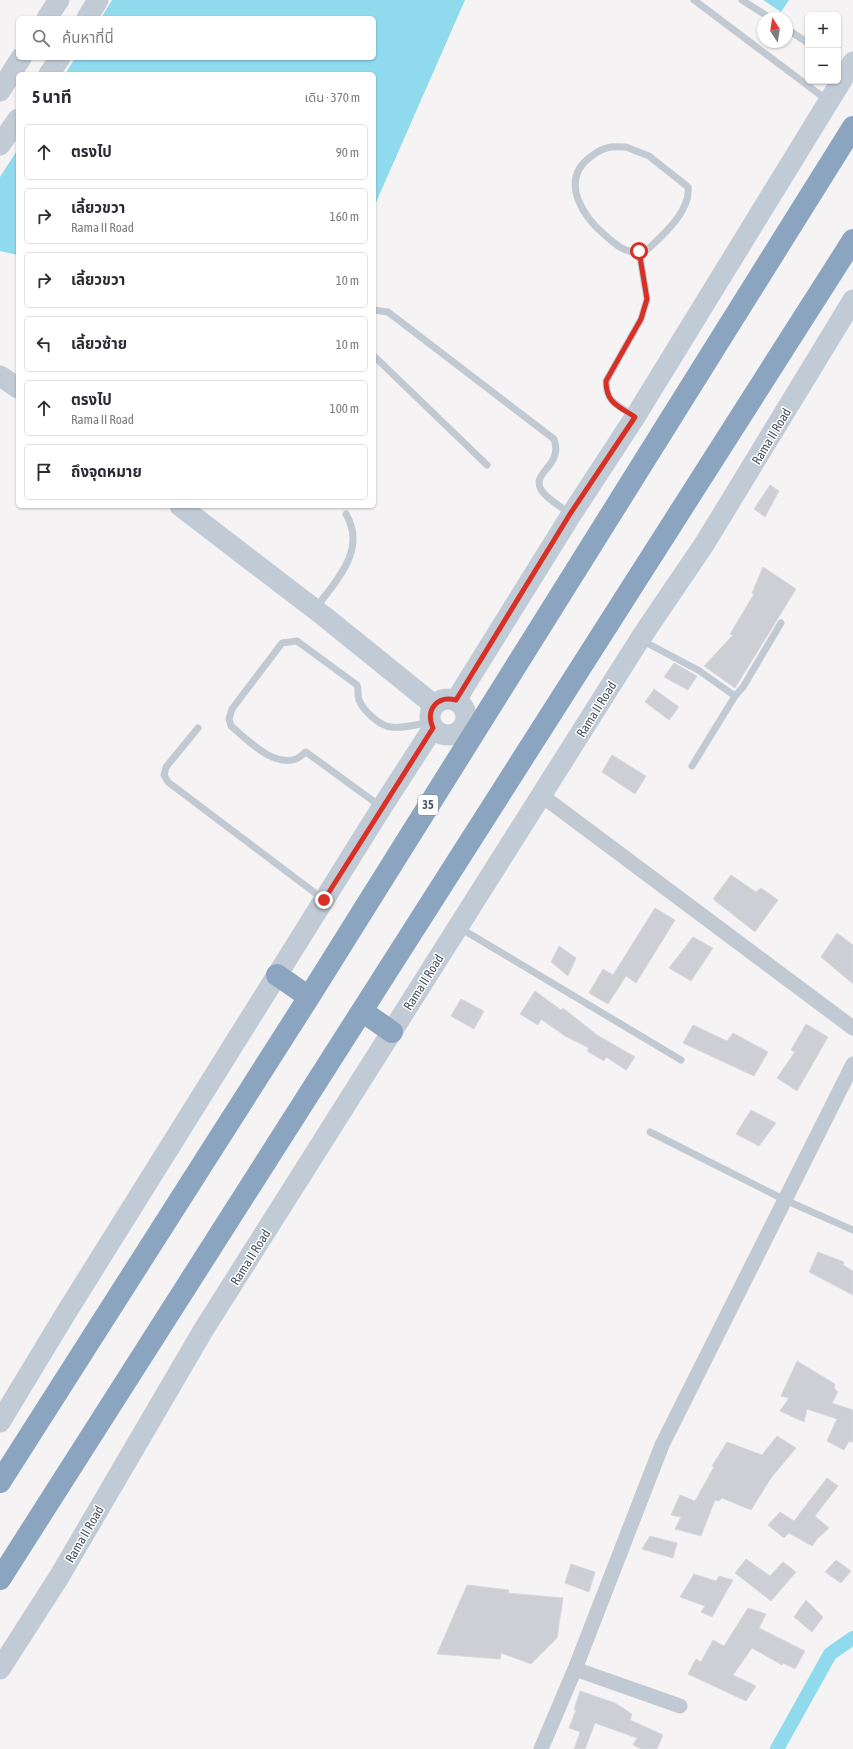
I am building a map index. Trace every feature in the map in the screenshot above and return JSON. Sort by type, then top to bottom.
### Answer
[{"type":"highway","name":"35","points":[[0,1482],[309,997],[471,725],[853,127]]},
{"type":"highway","points":[[0,1579],[853,240]]},
{"type":"highway","points":[[277,976],[309,997]]},
{"type":"highway","points":[[362,1010],[392,1032]]},
{"type":"main road","points":[[48,16],[59,0]]},
{"type":"main road","points":[[88,16],[98,0]]},
{"type":"main road","points":[[0,91],[20,60]]},
{"type":"main road","points":[[50,72],[59,60]]},
{"type":"main road","points":[[456,700],[570,514],[635,417],[829,101],[848,66]]},
{"type":"main road","points":[[0,145],[16,122]]},
{"type":"main road","name":"Rama II Road","points":[[0,1669],[58,1577],[204,1329],[640,639],[705,543],[853,300]]},
{"type":"main road","points":[[0,376],[16,387]]},
{"type":"main road","points":[[183,508],[315,609],[433,718]]},
{"type":"main road","points":[[0,1422],[66,1312],[382,807],[444,699],[456,700],[465,708],[471,725]]},
{"type":"main road","name":"35","points":[[433,718],[443,734],[449,735],[471,725]]},
{"type":"street","points":[[541,795],[853,1028]]},
{"type":"street","points":[[541,1749],[575,1669],[662,1446],[853,1064]]},
{"type":"street","points":[[575,1669],[680,1706]]},
{"type":"lane","points":[[694,0],[829,101]]},
{"type":"lane","points":[[742,0],[761,12]]},
{"type":"lane","points":[[793,33],[805,41]]},
{"type":"lane","points":[[626,147],[649,156],[688,187],[689,196],[678,216],[647,250],[639,251],[630,252],[619,247],[600,231],[584,214],[577,197],[578,169],[595,153],[607,148],[626,147]]},
{"type":"lane","points":[[635,417],[610,400],[606,390],[606,381],[641,319],[647,299],[639,251]]},
{"type":"lane","points":[[376,310],[388,312],[554,439],[556,455],[545,471],[539,476],[539,485],[542,492],[570,514]]},
{"type":"lane","points":[[376,358],[487,465]]},
{"type":"lane","points":[[315,609],[348,564],[352,553],[352,525],[346,514]]},
{"type":"lane","points":[[692,766],[734,696],[743,687],[781,623]]},
{"type":"lane","points":[[640,639],[698,670],[734,696]]},
{"type":"lane","points":[[382,807],[306,752],[297,759],[290,760],[281,760],[268,755],[231,726],[229,719],[232,709],[282,643],[297,641],[357,685],[360,691],[359,698],[364,710],[370,716],[390,727],[433,718]]},
{"type":"lane","points":[[198,728],[166,767],[164,775],[168,782],[324,900]]},
{"type":"lane","points":[[458,927],[681,1060]]},
{"type":"lane","points":[[650,1132],[785,1200],[853,1230]]},
{"type":"water","points":[[112,0],[465,0],[376,202],[376,72],[66,72],[74,60],[376,60],[376,16],[102,16]]},
{"type":"water","points":[[763,0],[789,0],[781,12]]},
{"type":"water","points":[[16,152],[16,255],[0,251],[0,177]]},
{"type":"building","points":[[770,485],[779,491],[765,517],[754,509]]},
{"type":"building","points":[[763,567],[796,589],[735,688],[704,666],[733,635],[730,634],[754,594],[752,593]]},
{"type":"building","points":[[674,663],[697,676],[688,690],[664,677]]},
{"type":"building","points":[[654,689],[679,707],[669,720],[645,702]]},
{"type":"building","points":[[612,755],[646,776],[635,794],[602,772]]},
{"type":"building","points":[[731,875],[756,892],[761,888],[778,900],[755,932],[713,899]]},
{"type":"building","points":[[655,908],[675,920],[636,983],[626,976],[608,1004],[589,993],[603,969],[613,975]]},
{"type":"building","points":[[837,933],[853,945],[853,984],[821,957]]},
{"type":"building","points":[[693,937],[713,948],[691,981],[669,968]]},
{"type":"building","points":[[559,946],[576,958],[568,976],[551,962]]},
{"type":"building","points":[[535,991],[561,1010],[563,1008],[597,1035],[635,1057],[626,1070],[606,1057],[604,1061],[587,1051],[589,1048],[565,1036],[541,1019],[538,1025],[520,1014]]},
{"type":"building","points":[[461,999],[484,1011],[474,1029],[451,1016]]},
{"type":"building","points":[[806,1024],[828,1037],[797,1091],[777,1078],[795,1052],[791,1050]]},
{"type":"building","points":[[693,1025],[727,1041],[733,1033],[768,1052],[754,1076],[683,1043]]},
{"type":"building","points":[[751,1110],[776,1123],[759,1146],[736,1134]]},
{"type":"building","points":[[818,1252],[844,1262],[843,1265],[853,1271],[853,1295],[809,1272]]},
{"type":"building","points":[[797,1361],[835,1384],[834,1388],[838,1392],[832,1403],[853,1410],[853,1442],[849,1441],[844,1450],[827,1441],[837,1419],[807,1409],[804,1422],[780,1411],[789,1398],[781,1396]]},
{"type":"building","points":[[777,1436],[796,1448],[771,1478],[751,1510],[722,1498],[719,1501],[715,1500],[701,1536],[675,1529],[681,1517],[671,1515],[680,1495],[695,1501],[714,1467],[712,1466],[727,1442],[762,1455]]},
{"type":"building","points":[[827,1478],[838,1486],[815,1516],[829,1528],[812,1546],[789,1533],[784,1538],[768,1525],[780,1512],[794,1521]]},
{"type":"building","points":[[650,1536],[677,1543],[673,1558],[642,1549]]},
{"type":"building","points":[[746,1559],[770,1576],[783,1562],[796,1572],[771,1601],[735,1573]]},
{"type":"building","points":[[836,1560],[851,1571],[841,1583],[825,1572]]},
{"type":"building","points":[[571,1564],[595,1572],[589,1592],[565,1583]]},
{"type":"building","points":[[694,1574],[716,1581],[719,1576],[733,1580],[712,1617],[701,1612],[705,1606],[680,1597]]},
{"type":"building","points":[[467,1585],[509,1590],[508,1593],[563,1598],[557,1638],[531,1664],[501,1653],[500,1659],[437,1654]]},
{"type":"building","points":[[806,1600],[823,1617],[812,1632],[794,1617]]},
{"type":"building","points":[[748,1608],[766,1614],[759,1628],[805,1651],[795,1669],[783,1663],[782,1665],[752,1648],[733,1675],[756,1686],[746,1701],[688,1674],[696,1659],[701,1662],[713,1640],[724,1646]]},
{"type":"building","points":[[580,1691],[615,1703],[632,1714],[630,1720],[663,1735],[657,1749],[641,1749],[633,1745],[637,1738],[595,1723],[585,1749],[574,1749],[580,1732],[569,1728],[576,1710],[574,1710]]},
{"type":"waterway","points":[[777,1749],[830,1654],[853,1638]]},
{"type":"route","points":[[324,900],[433,728],[430,716],[434,705],[438,701],[444,699],[450,698],[456,700],[570,514],[635,417],[610,400],[606,390],[606,381],[641,319],[647,299],[639,251]]}]
